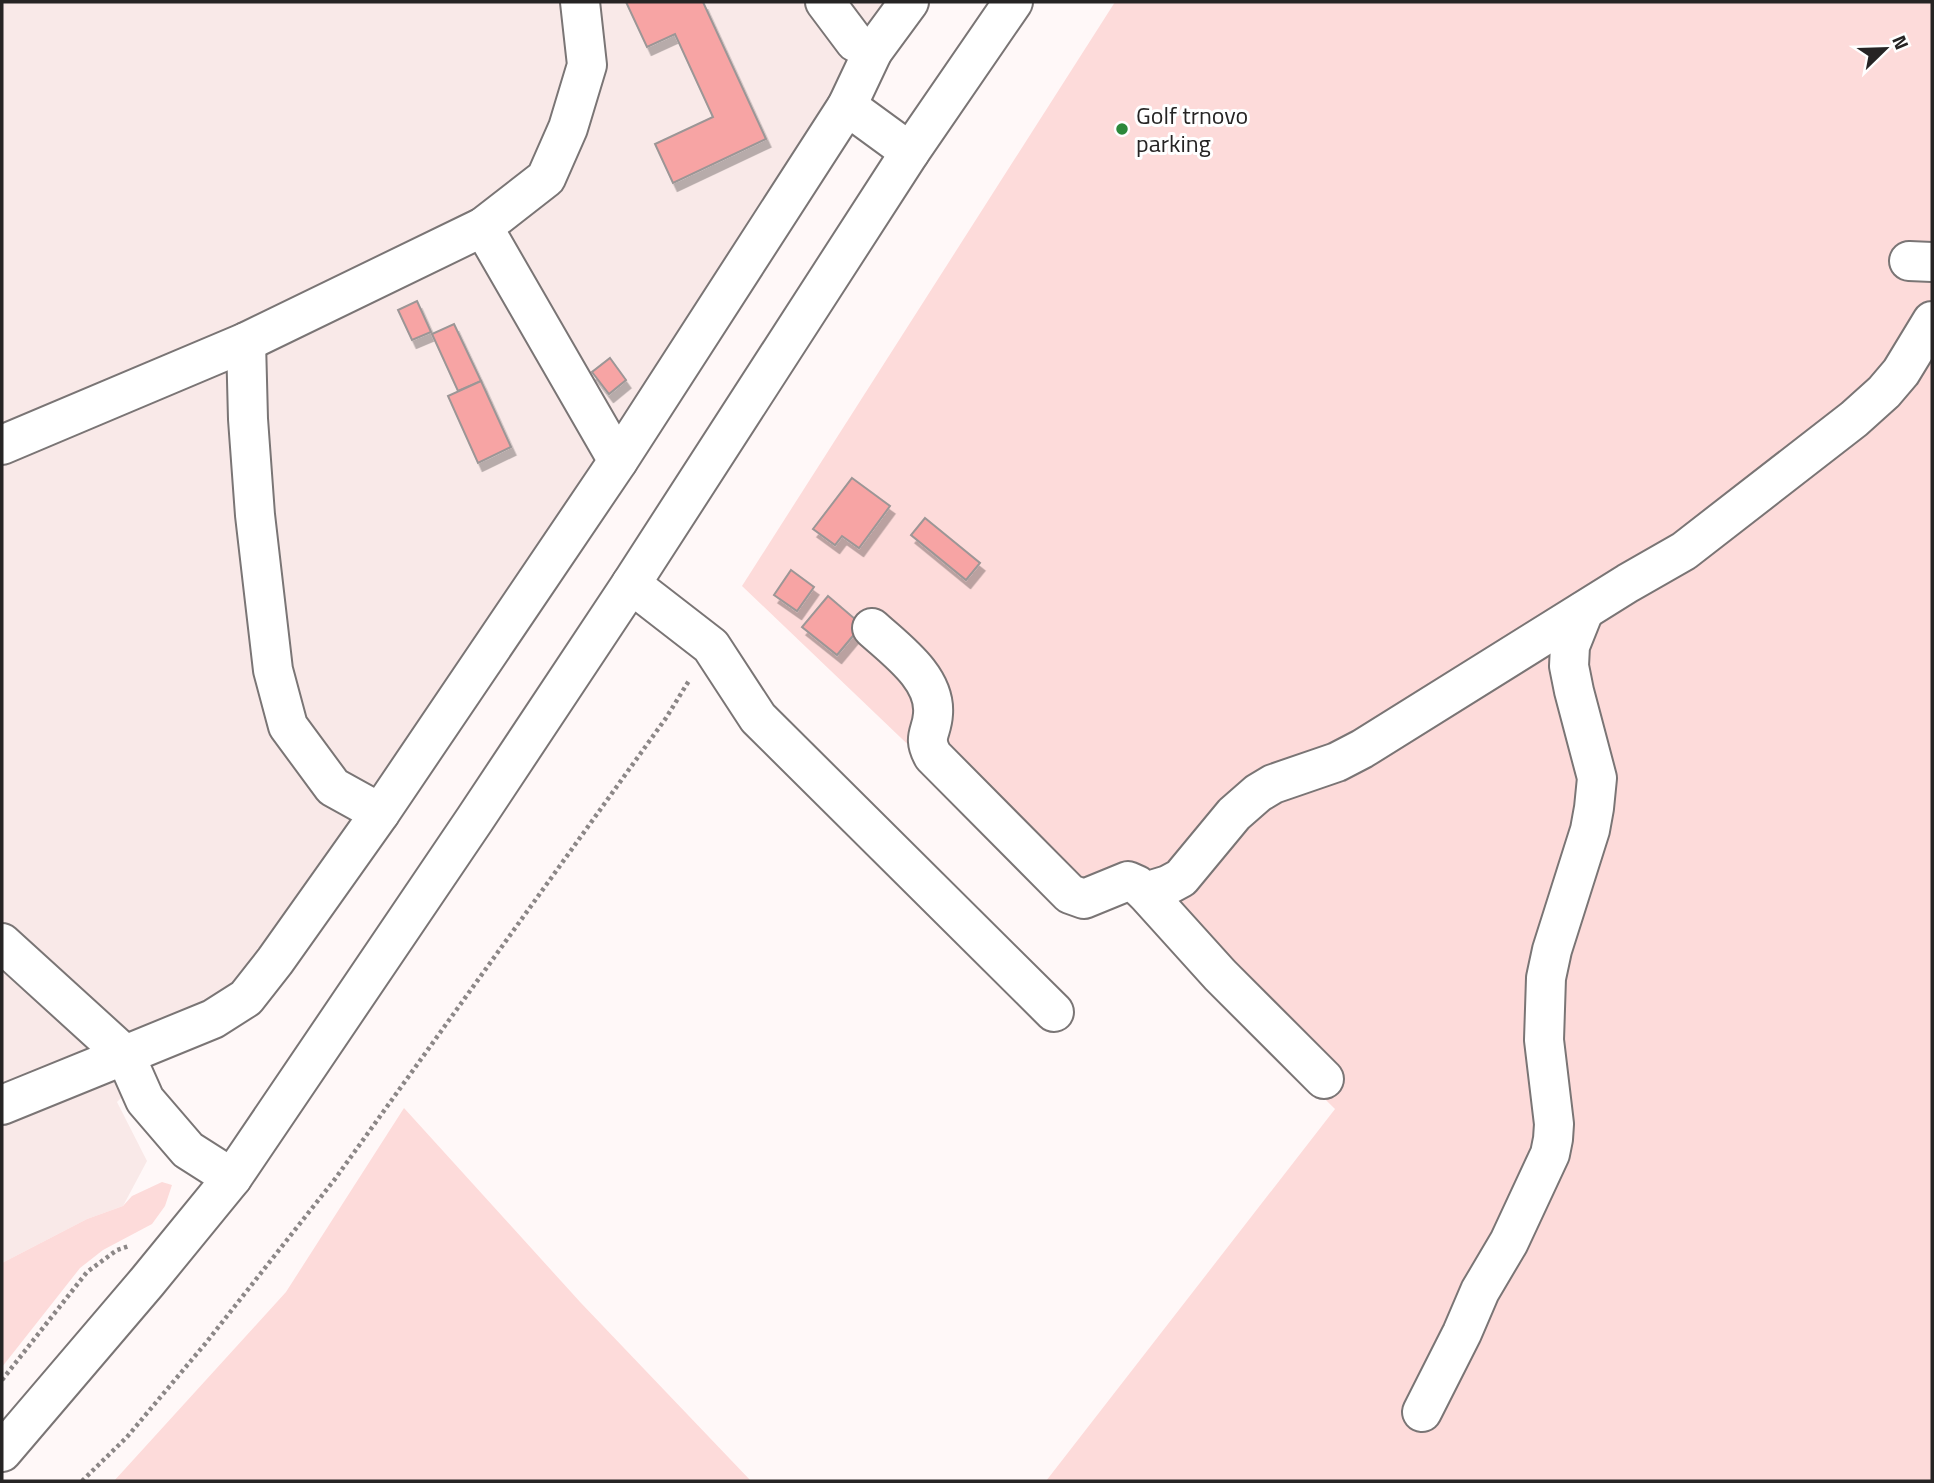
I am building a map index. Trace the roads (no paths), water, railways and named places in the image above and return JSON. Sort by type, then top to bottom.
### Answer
[{"type":"lane","points":[[2,445],[246,342],[483,227],[546,178],[568,128],[587,65],[580,2]]},
{"type":"lane","points":[[825,2],[855,41],[873,51]]},
{"type":"lane","points":[[2,1105],[214,1019],[246,998],[380,813],[618,461],[847,106],[873,51],[909,2]]},
{"type":"lane","points":[[2,1452],[232,1178],[468,830],[631,584],[910,152],[1013,2]]},
{"type":"lane","points":[[847,106],[910,152]]},
{"type":"lane","points":[[483,227],[618,461]]},
{"type":"lane","points":[[1145,892],[1168,886],[1181,878],[1234,814],[1265,789],[1293,775],[1337,762],[1362,749],[1684,551],[1854,419],[1884,392],[1901,372],[1932,321]]},
{"type":"lane","points":[[246,342],[248,419],[256,515],[273,670],[288,726],[333,787],[380,813]]},
{"type":"lane","points":[[631,584],[711,646],[758,718],[1054,1012]]},
{"type":"lane","points":[[1423,1412],[1480,1291],[1509,1242],[1545,1167],[1553,1139],[1544,1040],[1546,978],[1555,939],[1590,830],[1597,790],[1597,778],[1569,666],[1570,646],[1584,611]]},
{"type":"lane","points":[[872,628],[925,682],[933,699],[933,716],[927,746],[933,756],[1070,894],[1084,899],[1128,881],[1138,885],[1220,975],[1324,1079]]},
{"type":"lane","points":[[2,943],[125,1055],[145,1100],[188,1150],[232,1178]]},
{"type":"place","name":"Golf trnovo parking","points":[[1122,129]]}]
